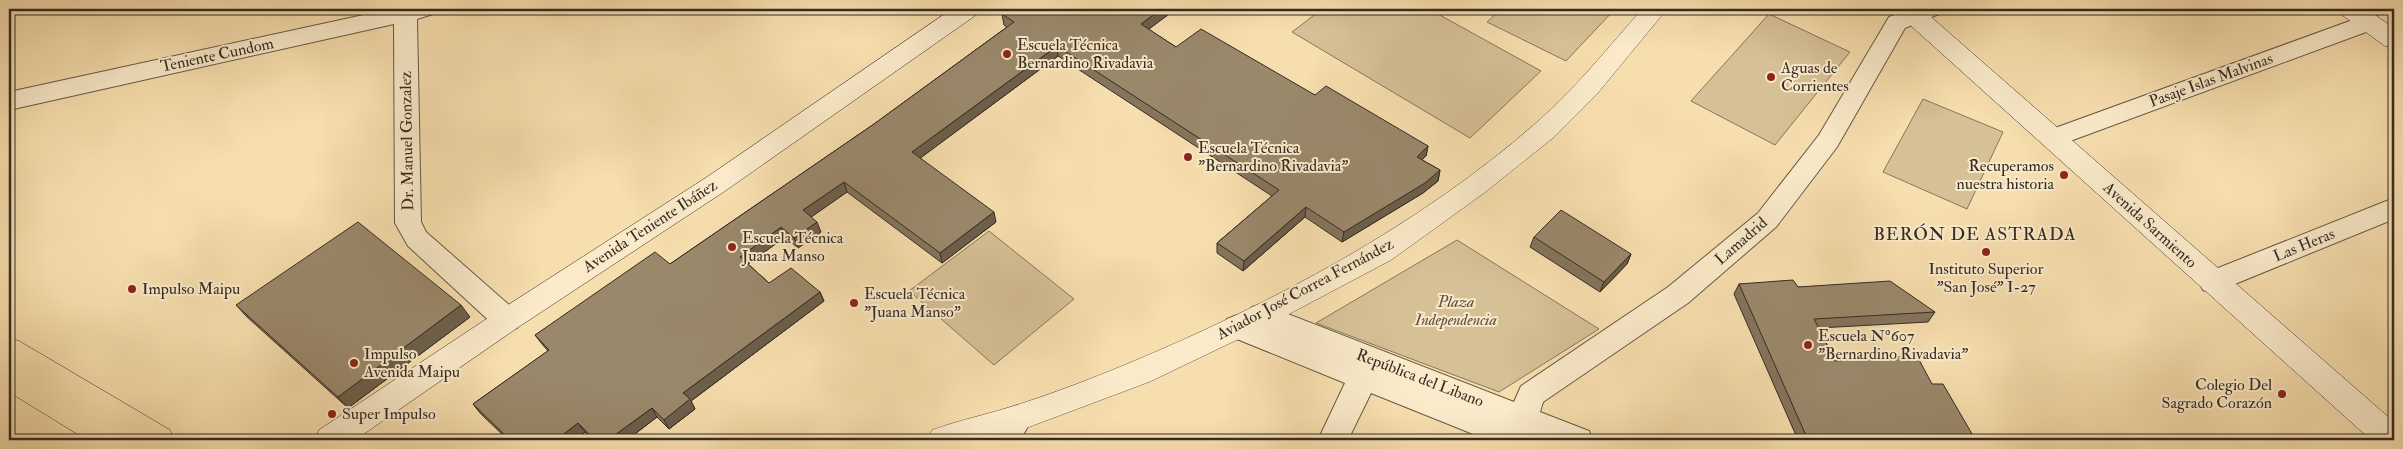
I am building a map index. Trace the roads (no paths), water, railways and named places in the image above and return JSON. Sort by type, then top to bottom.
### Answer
[{"type":"main road","name":"Avenida Teniente Ibáñez","points":[[330,440],[507,320],[716,184],[968,9]]},
{"type":"main road","name":"Aviador José Correa Fernández","points":[[943,440],[1011,429],[1236,328],[1381,252],[1475,186],[1545,130],[1588,88],[1655,9]]},
{"type":"main road","name":"Avenida Sarmiento","points":[[1917,11],[2053,138],[2213,282],[2394,440]]},
{"type":"main road","points":[[2360,15],[2394,40]]},
{"type":"main road","points":[[9,350],[159,440]]},
{"type":"main road","points":[[9,377],[114,440]]},
{"type":"street","name":"Dr. Manuel Gonzalez","points":[[412,10],[408,223],[417,239],[507,320]]},
{"type":"street","name":"Teniente Cundom","points":[[9,101],[412,10]]},
{"type":"street","name":"Lamadrid","points":[[1521,432],[1531,395],[1678,295],[1767,220],[1828,141],[1897,23],[1917,11]]},
{"type":"street","name":"Pasaje Islas Malvinas","points":[[2053,138],[2360,15]]},
{"type":"street","name":"Las Heras","points":[[2213,282],[2394,208]]},
{"type":"street","name":"República del Libano","points":[[1262,315],[1364,368]]},
{"type":"street","name":"República del Libano","points":[[1236,328],[1364,368],[1521,432],[1578,440]]},
{"type":"street","points":[[1333,440],[1355,396],[1364,368]]},
{"type":"place","name":"Escuela Técnica Bernardino Rivadavia","points":[[1007,54]]},
{"type":"place","name":"Aguas de Corrientes","points":[[1771,77]]},
{"type":"place","name":"Escuela Técnica \"Bernardino Rivadavia\"","points":[[1188,157]]},
{"type":"place","name":"Recuperamos nuestra historia","points":[[2064,175]]},
{"type":"place","name":"Escuela Técnica Juana Manso","points":[[732,247]]},
{"type":"place","name":"Instituto Superior \"San José\" I-27","points":[[1986,252]]},
{"type":"place","name":"Impulso Maipu","points":[[132,289]]},
{"type":"place","name":"Escuela Técnica \"Juana Manso\"","points":[[854,303]]},
{"type":"place","name":"Escuela Nº607 \"Bernardino Rivadavia\"","points":[[1808,345]]},
{"type":"place","name":"Impulso Avenida Maipu","points":[[354,363]]},
{"type":"place","name":"Colegio Del Sagrado Corazón","points":[[2282,394]]},
{"type":"place","name":"Super Impulso","points":[[332,414]]},
{"type":"district","name":"BERÓN DE ASTRADA","points":[[1975,234]]},
{"type":"park label","name":"Plaza Independencia","points":[[1456,311]]}]
